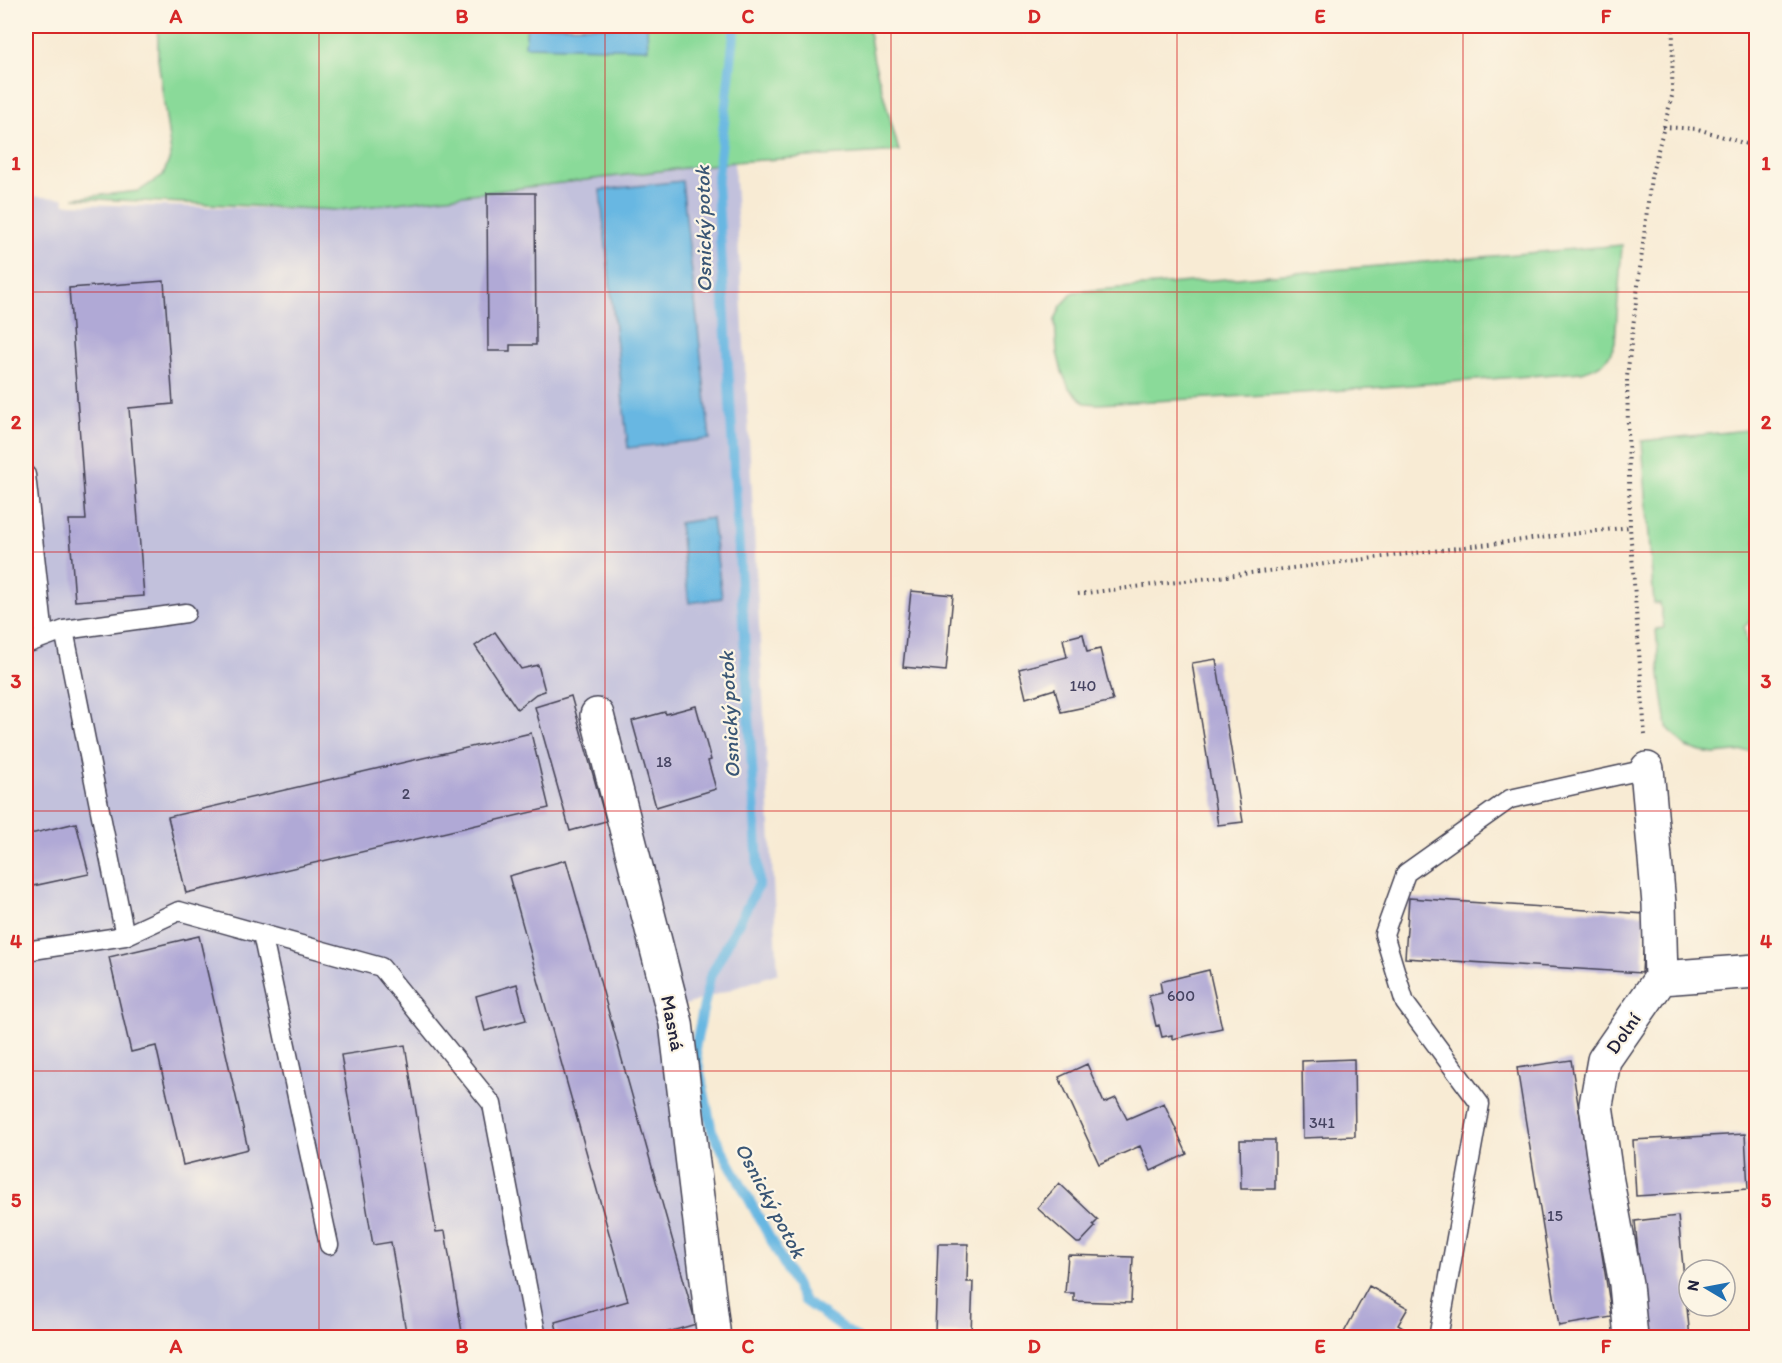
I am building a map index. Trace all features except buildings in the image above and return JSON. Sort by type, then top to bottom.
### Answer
[{"type":"street","name":"Masná","points":[[597,715],[676,1023],[714,1338]]},
{"type":"street","points":[[1647,769],[1659,904],[1661,978],[1756,971]]},
{"type":"street","name":"Dolní","points":[[1632,1338],[1626,1284],[1606,1176],[1596,1105],[1604,1060],[1661,978]]},
{"type":"lane","points":[[26,475],[44,637]]},
{"type":"lane","points":[[26,644],[64,630],[186,613]]},
{"type":"lane","points":[[64,630],[124,936]]},
{"type":"lane","points":[[1438,1338],[1480,1104],[1405,1003],[1384,934],[1406,873],[1510,799],[1647,769]]},
{"type":"lane","points":[[26,951],[124,936],[179,911],[381,967],[492,1104],[537,1338]]},
{"type":"lane","points":[[262,934],[329,1245]]},
{"type":"path","points":[[1647,769],[1630,527],[1627,377],[1651,177],[1672,96],[1672,26]]},
{"type":"path","points":[[1663,127],[1698,129],[1756,147]]},
{"type":"path","points":[[1078,594],[1630,527]]},
{"type":"shaded area","points":[[734,162],[778,973],[671,1010],[709,1337],[26,1338],[26,196],[63,198],[65,204],[339,210]]},
{"type":"green space","points":[[158,26],[868,26],[874,61],[899,151],[734,162],[339,210],[74,198],[139,191],[163,175],[171,155],[158,59]]},
{"type":"green space","points":[[1622,245],[1615,342],[1607,359],[1594,368],[1582,372],[1304,393],[1098,404],[1085,403],[1069,388],[1057,352],[1055,320],[1061,306],[1074,292]]},
{"type":"green space","points":[[1756,429],[1756,616],[1744,627],[1747,643],[1756,657],[1756,750],[1714,754],[1686,747],[1667,727],[1656,629],[1664,628],[1660,603],[1654,604],[1642,441]]},
{"type":"water","points":[[527,26],[647,26],[648,49],[525,46]]},
{"type":"water","points":[[682,181],[710,439],[628,448],[600,190]]},
{"type":"water","points":[[712,518],[722,598],[689,603],[679,523]]},
{"type":"waterway","name":"Osnický potok","points":[[735,26],[717,184],[759,884],[710,977],[695,1048],[712,1131],[804,1301],[857,1338]]}]
